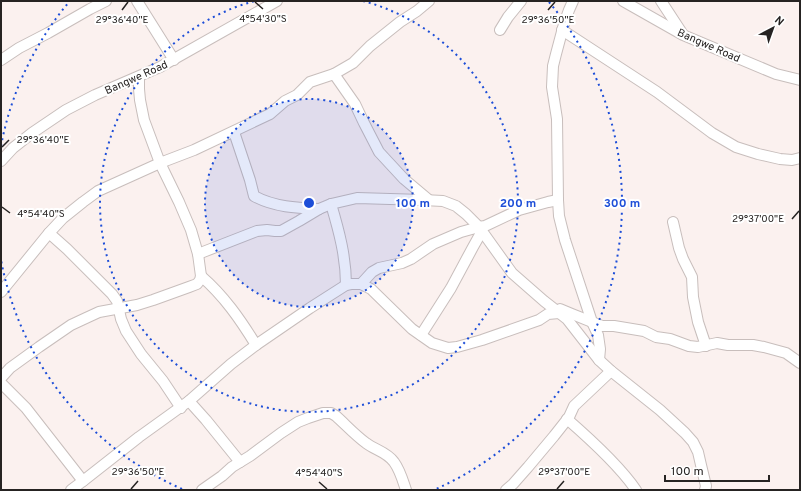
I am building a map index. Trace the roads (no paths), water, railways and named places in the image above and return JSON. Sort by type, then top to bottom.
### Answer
[{"type":"street","points":[[1,60],[19,48],[106,1]]},
{"type":"street","points":[[137,1],[174,60]]},
{"type":"street","name":"Bangwe Road","points":[[1,161],[25,138],[66,110],[95,95],[139,77],[174,60],[277,1]]},
{"type":"street","points":[[1,292],[48,233],[68,214],[98,191],[160,163],[194,150],[270,114],[285,101],[297,95],[310,82],[334,74],[353,63],[370,46],[429,1]]},
{"type":"street","points":[[500,30],[521,1]]},
{"type":"street","points":[[574,1],[562,30],[553,66],[552,87],[557,119],[559,216],[584,299],[598,335],[600,349],[599,360]]},
{"type":"street","name":"Bangwe Road","points":[[623,1],[683,35],[776,74],[800,80]]},
{"type":"street","points":[[661,1],[683,35]]},
{"type":"street","points":[[562,30],[657,92],[712,134],[736,147],[780,159],[792,160],[800,158]]},
{"type":"street","points":[[334,74],[355,104],[379,152],[404,179],[429,200]]},
{"type":"street","points":[[1,378],[10,368],[71,325],[99,312],[137,305],[197,284],[200,280],[201,276],[198,254],[191,230],[180,202],[160,163],[144,120],[141,109],[139,77]]},
{"type":"street","points":[[234,132],[254,196],[279,205],[296,208],[319,209]]},
{"type":"street","points":[[198,254],[257,231],[281,231],[330,204],[357,198],[443,201],[456,206],[481,229],[512,273],[566,319],[599,360],[685,432],[693,442],[698,452],[706,486],[705,490]]},
{"type":"street","points":[[361,284],[372,272],[379,268],[402,263],[411,259],[433,244],[461,232],[481,229],[519,210],[558,200]]},
{"type":"street","points":[[330,204],[344,251],[346,285]]},
{"type":"street","points":[[674,222],[678,248],[692,277],[693,297],[698,322],[706,346]]},
{"type":"street","points":[[421,336],[451,288],[481,229]]},
{"type":"street","points":[[48,233],[67,249],[112,294],[117,301],[121,319],[126,331],[141,354],[163,380],[181,408]]},
{"type":"street","points":[[201,276],[214,287],[227,302],[256,344]]},
{"type":"street","points":[[71,490],[145,433],[190,401],[256,344],[346,285],[361,284],[371,289],[421,336],[432,344],[448,348],[482,340],[539,320],[548,314],[559,313]]},
{"type":"street","points":[[572,314],[578,309],[584,299]]},
{"type":"street","points":[[544,301],[602,326],[614,326],[644,331],[656,337],[670,339],[689,346],[698,347],[717,343],[728,346],[764,347],[786,353],[800,363]]},
{"type":"street","points":[[539,320],[543,314],[544,301]]},
{"type":"street","points":[[506,490],[513,484],[554,436],[567,419],[574,406],[611,371]]},
{"type":"street","points":[[1,383],[26,408],[83,481]]},
{"type":"street","points":[[190,401],[240,462]]},
{"type":"street","points":[[202,490],[298,422],[323,413],[331,413],[336,416],[364,441],[393,460],[398,468],[406,490]]},
{"type":"street","points":[[567,419],[607,456],[636,490]]}]
